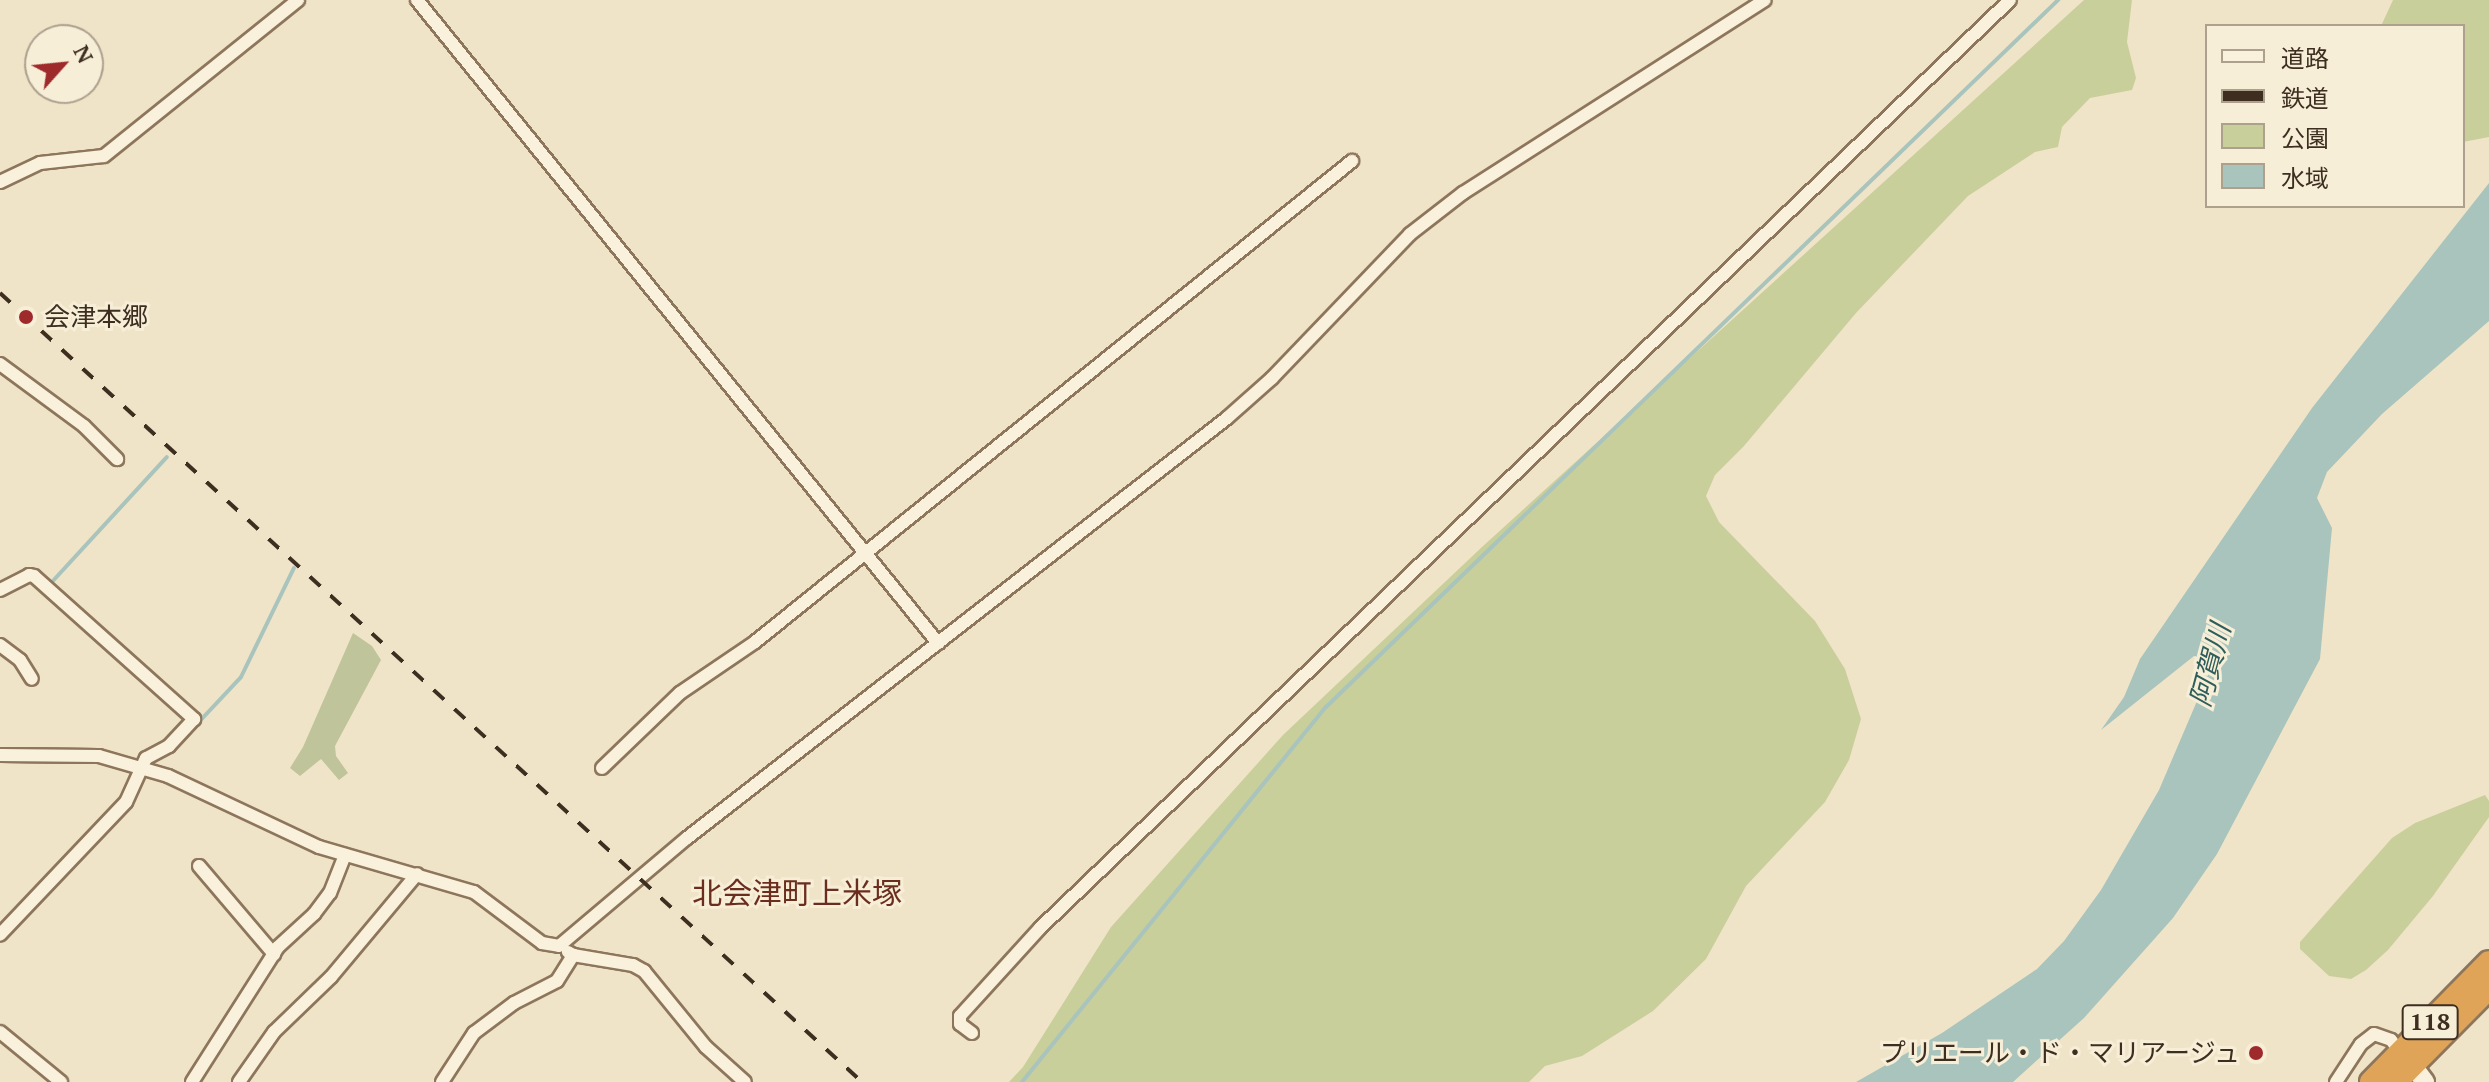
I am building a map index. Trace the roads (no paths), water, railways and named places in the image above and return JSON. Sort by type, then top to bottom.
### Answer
[{"type":"highway","name":"118","points":[[2371,1082],[2413,1067],[2489,962]]},
{"type":"highway","name":"118","points":[[2396,1082],[2489,988]]},
{"type":"street","points":[[0,182],[40,163],[104,156],[298,0]]},
{"type":"street","points":[[417,0],[938,643]]},
{"type":"street","points":[[559,946],[687,838],[1227,418],[1272,378],[1410,234],[1452,201],[1765,0]]},
{"type":"street","points":[[972,1033],[960,1024],[960,1016],[1040,928],[2010,0]]},
{"type":"street","points":[[602,768],[680,693],[746,649],[866,554],[1352,161]]},
{"type":"street","points":[[0,364],[84,426],[117,459]]},
{"type":"street","points":[[0,590],[29,575],[34,576],[194,719],[169,746],[146,758],[139,767],[126,802],[0,935]]},
{"type":"street","points":[[0,645],[20,660],[32,679]]},
{"type":"street","points":[[0,755],[99,756],[139,767],[168,776],[319,847],[474,892],[542,943],[559,946],[573,955],[633,965],[644,971],[706,1047],[745,1082]]},
{"type":"street","points":[[192,1082],[274,954],[322,904],[345,855]]},
{"type":"street","points":[[199,866],[274,954]]},
{"type":"street","points":[[239,1082],[274,1032],[331,977],[417,874]]},
{"type":"street","points":[[442,1082],[474,1033],[514,1003],[557,981],[573,955]]},
{"type":"street","points":[[0,1032],[61,1082]]},
{"type":"street","points":[[2336,1082],[2361,1044],[2374,1034],[2391,1040],[2413,1067]]},
{"type":"water","name":"阿賀川","points":[[2489,183],[2489,321],[2382,414],[2327,472],[2317,498],[2332,528],[2320,659],[2217,854],[2173,918],[2084,1018],[2013,1082],[1856,1082],[1942,1033],[2037,969],[2064,941],[2101,890],[2159,790],[2200,694],[2203,658],[2194,656],[2101,730],[2124,697],[2140,659],[2312,408]]},
{"type":"waterway","points":[[1022,1082],[1326,707],[2058,0]]},
{"type":"waterway","points":[[51,583],[167,457]]},
{"type":"waterway","points":[[197,724],[241,677],[294,568]]},
{"type":"railway","points":[[0,293],[862,1082]]},
{"type":"place","name":"会津本郷","points":[[26,317]]},
{"type":"place","name":"プリエール・ド・マリアージュ","points":[[2256,1053]]},
{"type":"district","name":"北会津町上米塚","points":[[797,893]]}]
